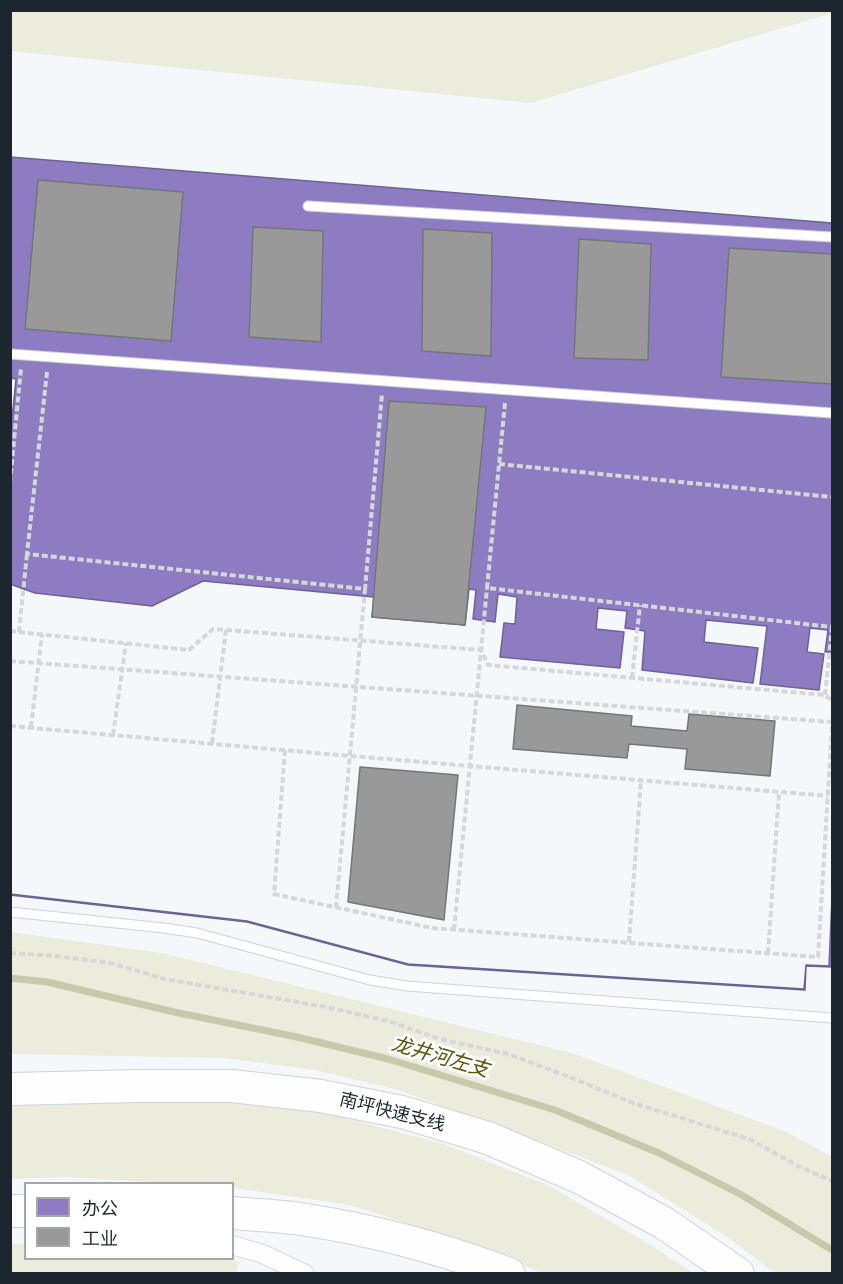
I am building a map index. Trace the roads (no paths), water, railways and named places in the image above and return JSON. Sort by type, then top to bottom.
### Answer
[{"type":"highway","name":"南坪快速支线","points":[[10,1089],[232,1086],[321,1096],[402,1112],[488,1138],[579,1177],[664,1223],[738,1274]]},
{"type":"highway","points":[[234,1213],[300,1219],[383,1235],[469,1258],[509,1274]]},
{"type":"street","points":[[234,1246],[263,1254],[305,1274]]},
{"type":"lane","points":[[308,206],[832,237]]},
{"type":"lane","points":[[10,354],[832,413]]},
{"type":"lane","points":[[10,912],[197,933],[369,980],[406,987],[832,1018]]},
{"type":"waterway","name":"龙井河左支","points":[[10,978],[47,982],[388,1059],[555,1110],[659,1153],[740,1194],[832,1250]]}]
